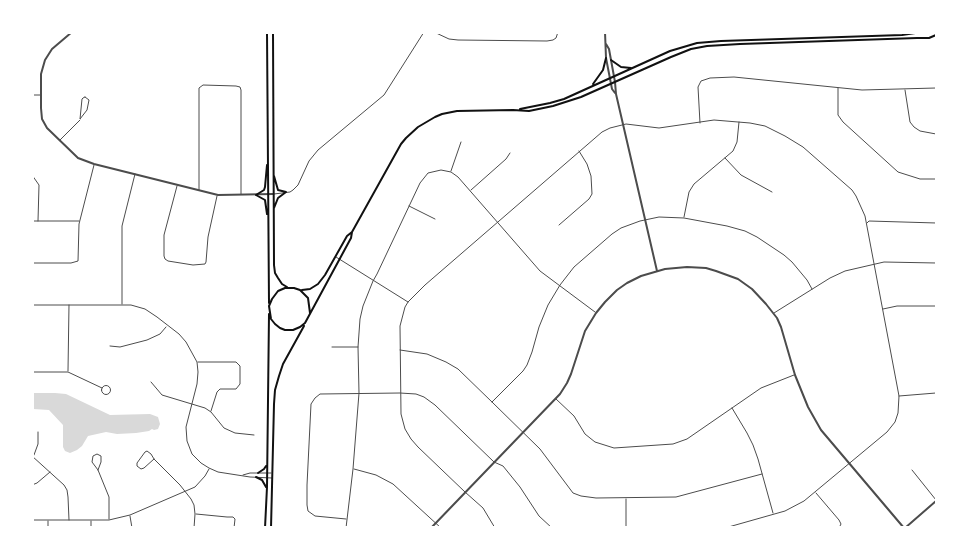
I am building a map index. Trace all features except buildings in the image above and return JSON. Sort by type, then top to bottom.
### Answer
[{"type":"main road","points":[[265,528],[269,312],[267,32]]},
{"type":"main road","points":[[273,32],[275,273],[282,284],[289,287],[300,290],[316,286],[322,280],[347,236],[352,232]]},
{"type":"main road","points":[[516,110],[550,103],[571,96],[680,48],[707,41],[902,35],[922,32]]},
{"type":"main road","points":[[271,528],[274,404],[279,376],[310,313],[351,238],[352,232],[401,144],[418,127],[448,112],[471,110],[529,111],[563,104],[670,57],[707,46],[917,38],[936,35]]},
{"type":"main road","points":[[590,87],[603,70],[606,58]]},
{"type":"main road","points":[[611,60],[621,67],[633,68]]},
{"type":"main road","points":[[268,160],[264,190],[256,195],[265,200],[268,215]]},
{"type":"main road","points":[[273,171],[278,190],[286,192]]},
{"type":"main road","points":[[273,210],[278,198],[286,192]]},
{"type":"main road","points":[[269,306],[276,293],[289,287]]},
{"type":"main road","points":[[300,290],[308,298],[310,313]]},
{"type":"main road","points":[[269,312],[273,322],[282,329],[296,329],[305,323]]},
{"type":"main road","points":[[258,473],[267,464]]},
{"type":"main road","points":[[256,477],[262,480],[267,487]]},
{"type":"street","points":[[72,32],[52,49],[45,60],[41,74],[42,119],[47,128],[78,158],[94,164],[218,195],[273,194],[293,190],[309,161],[318,150],[384,95],[424,32]]},
{"type":"street","points":[[434,32],[449,39],[458,40],[547,41],[556,38],[558,32]]},
{"type":"street","points":[[605,32],[606,44],[616,82],[616,94],[657,271]]},
{"type":"street","points":[[606,44],[605,51],[611,84],[616,94]]},
{"type":"street","points":[[700,123],[698,87],[701,81],[710,78],[734,78],[862,90],[936,88]]},
{"type":"street","points":[[198,190],[200,88],[203,85],[239,86],[241,90],[241,195]]},
{"type":"street","points":[[838,88],[838,115],[843,122],[898,172],[920,179],[936,179]]},
{"type":"street","points":[[905,90],[910,122],[920,132],[936,134]]},
{"type":"street","points":[[32,95],[41,95]]},
{"type":"street","points":[[59,140],[80,119],[87,110],[89,100],[85,98],[82,99],[80,119]]},
{"type":"street","points":[[495,528],[483,508],[418,447],[408,434],[401,414],[400,393],[400,326],[405,307],[425,285],[602,132],[623,125],[659,128],[714,120],[765,126],[786,136],[803,147],[852,190],[861,207],[866,223],[899,396],[898,413],[895,422],[887,432],[816,492],[794,507],[724,528]]},
{"type":"street","points":[[684,218],[689,192],[694,184],[732,151],[737,142],[739,122]]},
{"type":"street","points":[[451,172],[460,142]]},
{"type":"street","points":[[559,225],[589,199],[592,194],[589,170],[579,151]]},
{"type":"street","points":[[470,190],[506,159],[510,153]]},
{"type":"street","points":[[725,158],[741,175],[772,192]]},
{"type":"street","points":[[32,264],[72,264],[78,261],[80,221],[94,164]]},
{"type":"street","points":[[346,528],[359,393],[358,347],[363,306],[420,183],[428,174],[441,170],[451,172],[458,177],[540,271],[596,313]]},
{"type":"street","points":[[122,304],[122,226],[136,174]]},
{"type":"street","points":[[32,175],[39,185],[38,221]]},
{"type":"street","points":[[177,185],[164,235],[164,256],[168,261],[192,265],[205,264],[208,237],[218,195]]},
{"type":"street","points":[[409,206],[435,219]]},
{"type":"street","points":[[492,402],[527,365],[546,311],[560,285],[574,267],[612,234],[621,228],[645,219],[659,217],[684,218],[727,226],[757,237],[792,262],[812,289]]},
{"type":"street","points":[[32,221],[80,221]]},
{"type":"street","points":[[866,223],[869,221],[936,223]]},
{"type":"street","points":[[336,257],[408,302]]},
{"type":"street","points":[[774,314],[830,278],[845,271],[884,262],[936,263]]},
{"type":"street","points":[[432,528],[556,399],[568,383],[585,331],[596,313],[611,296],[641,276],[670,268],[687,266],[716,271],[738,280],[752,289],[766,304],[777,318],[784,335],[795,375],[821,430],[904,528],[936,500],[912,470]]},
{"type":"street","points":[[32,305],[122,304],[145,309],[179,334],[186,342],[197,362],[198,380],[186,427],[187,441],[192,454],[209,468],[226,473],[272,478]]},
{"type":"street","points":[[68,372],[69,305]]},
{"type":"street","points":[[883,309],[897,306],[936,306]]},
{"type":"street","points":[[110,346],[120,347],[155,337],[167,325]]},
{"type":"street","points":[[32,344],[32,349]]},
{"type":"street","points":[[332,347],[358,347]]},
{"type":"street","points":[[400,350],[427,354],[452,365],[465,375],[540,449],[573,493],[586,497],[676,497],[762,474]]},
{"type":"street","points":[[197,362],[236,362],[240,366],[240,384],[236,390],[220,389],[217,392],[211,412]]},
{"type":"street","points":[[32,372],[68,372],[102,388]]},
{"type":"street","points":[[556,399],[574,416],[586,434],[595,442],[614,448],[672,444],[687,439],[761,388],[795,375]]},
{"type":"street","points":[[151,382],[162,396],[201,406],[211,412],[224,428],[235,433],[254,435]]},
{"type":"street","points":[[346,519],[315,516],[308,511],[307,485],[311,404],[320,394],[400,393],[416,394],[430,401],[494,462],[503,466],[539,516],[552,528]]},
{"type":"street","points":[[899,396],[936,393]]},
{"type":"street","points":[[732,408],[751,439],[773,514]]},
{"type":"street","points":[[38,432],[38,444],[33,456],[67,490],[69,520]]},
{"type":"street","points":[[154,459],[144,468],[141,469],[137,466],[145,452],[149,452],[180,485],[194,506],[194,528]]},
{"type":"street","points":[[98,470],[101,456],[96,454],[93,456],[92,462],[98,470],[108,497],[109,520]]},
{"type":"street","points":[[32,520],[109,520],[130,515],[196,487],[209,468]]},
{"type":"street","points":[[353,469],[376,475],[394,484],[441,528]]},
{"type":"street","points":[[32,485],[51,472]]},
{"type":"street","points":[[242,475],[250,473],[273,474]]},
{"type":"street","points":[[816,492],[839,520],[841,524],[839,528]]},
{"type":"street","points":[[626,498],[626,528]]},
{"type":"street","points":[[195,514],[233,517],[235,519],[234,528]]},
{"type":"street","points":[[130,515],[132,528]]},
{"type":"street","points":[[48,520],[48,528]]},
{"type":"street","points":[[91,520],[91,528]]},
{"type":"shaded area","points":[[33,393],[66,394],[110,415],[150,414],[158,417],[160,424],[158,429],[149,431],[117,434],[106,432],[88,436],[82,446],[70,453],[65,451],[63,447],[63,425],[49,410],[33,409]]}]
